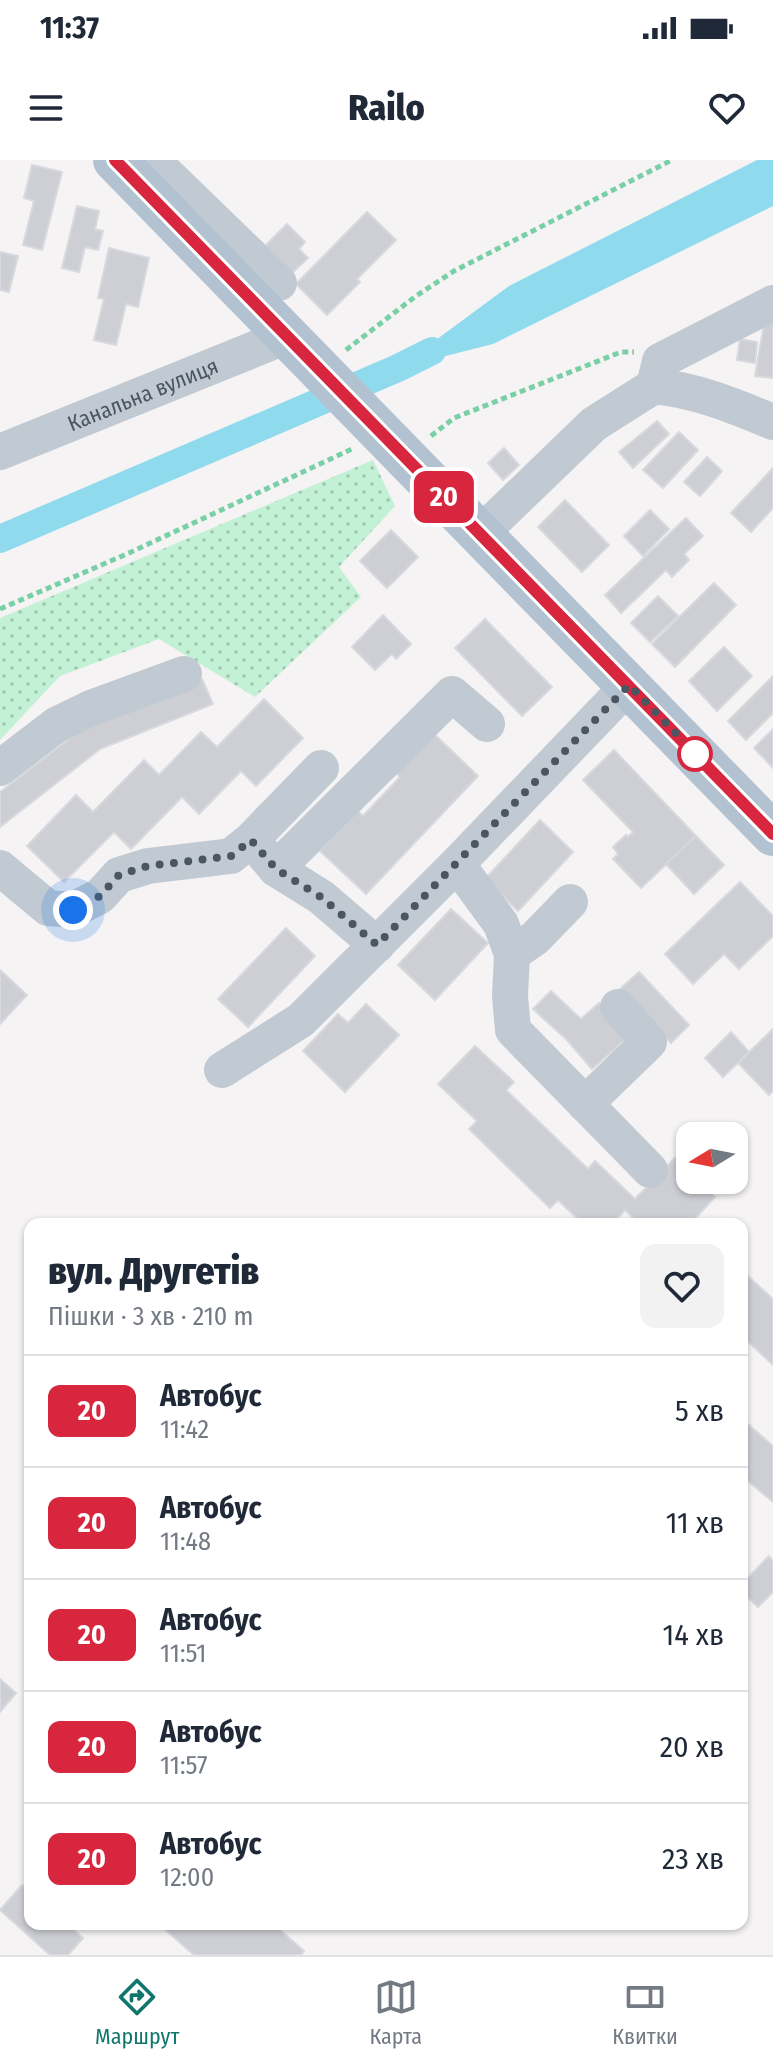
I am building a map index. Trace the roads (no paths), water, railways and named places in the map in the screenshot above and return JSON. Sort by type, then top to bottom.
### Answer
[{"type":"main road","points":[[115,160],[315,352],[387,438],[773,834]]},
{"type":"street","points":[[152,160],[279,283]]},
{"type":"street","points":[[480,534],[594,424],[657,373],[773,303]]},
{"type":"street","name":"Канальна вулиця","points":[[0,452],[315,352]]},
{"type":"street","points":[[657,373],[675,388],[725,402],[773,422]]},
{"type":"street","points":[[0,768],[56,725],[91,708],[184,674]]},
{"type":"street","points":[[222,1070],[301,1020],[629,685]]},
{"type":"street","points":[[276,869],[452,694],[487,724]]},
{"type":"street","points":[[0,868],[48,908],[73,910],[100,896],[119,875],[148,866],[231,856],[251,840],[321,768]]},
{"type":"street","points":[[251,840],[276,869],[321,897],[377,945]]},
{"type":"street","points":[[457,864],[501,924],[512,954],[510,996],[513,1030],[650,1170]]},
{"type":"street","points":[[512,954],[535,938],[570,902]]},
{"type":"street","points":[[585,1104],[649,1042],[618,1007]]},
{"type":"water","points":[[757,160],[773,160],[773,206],[493,344],[398,368],[509,286]]},
{"type":"waterway","points":[[0,539],[432,351]]}]
